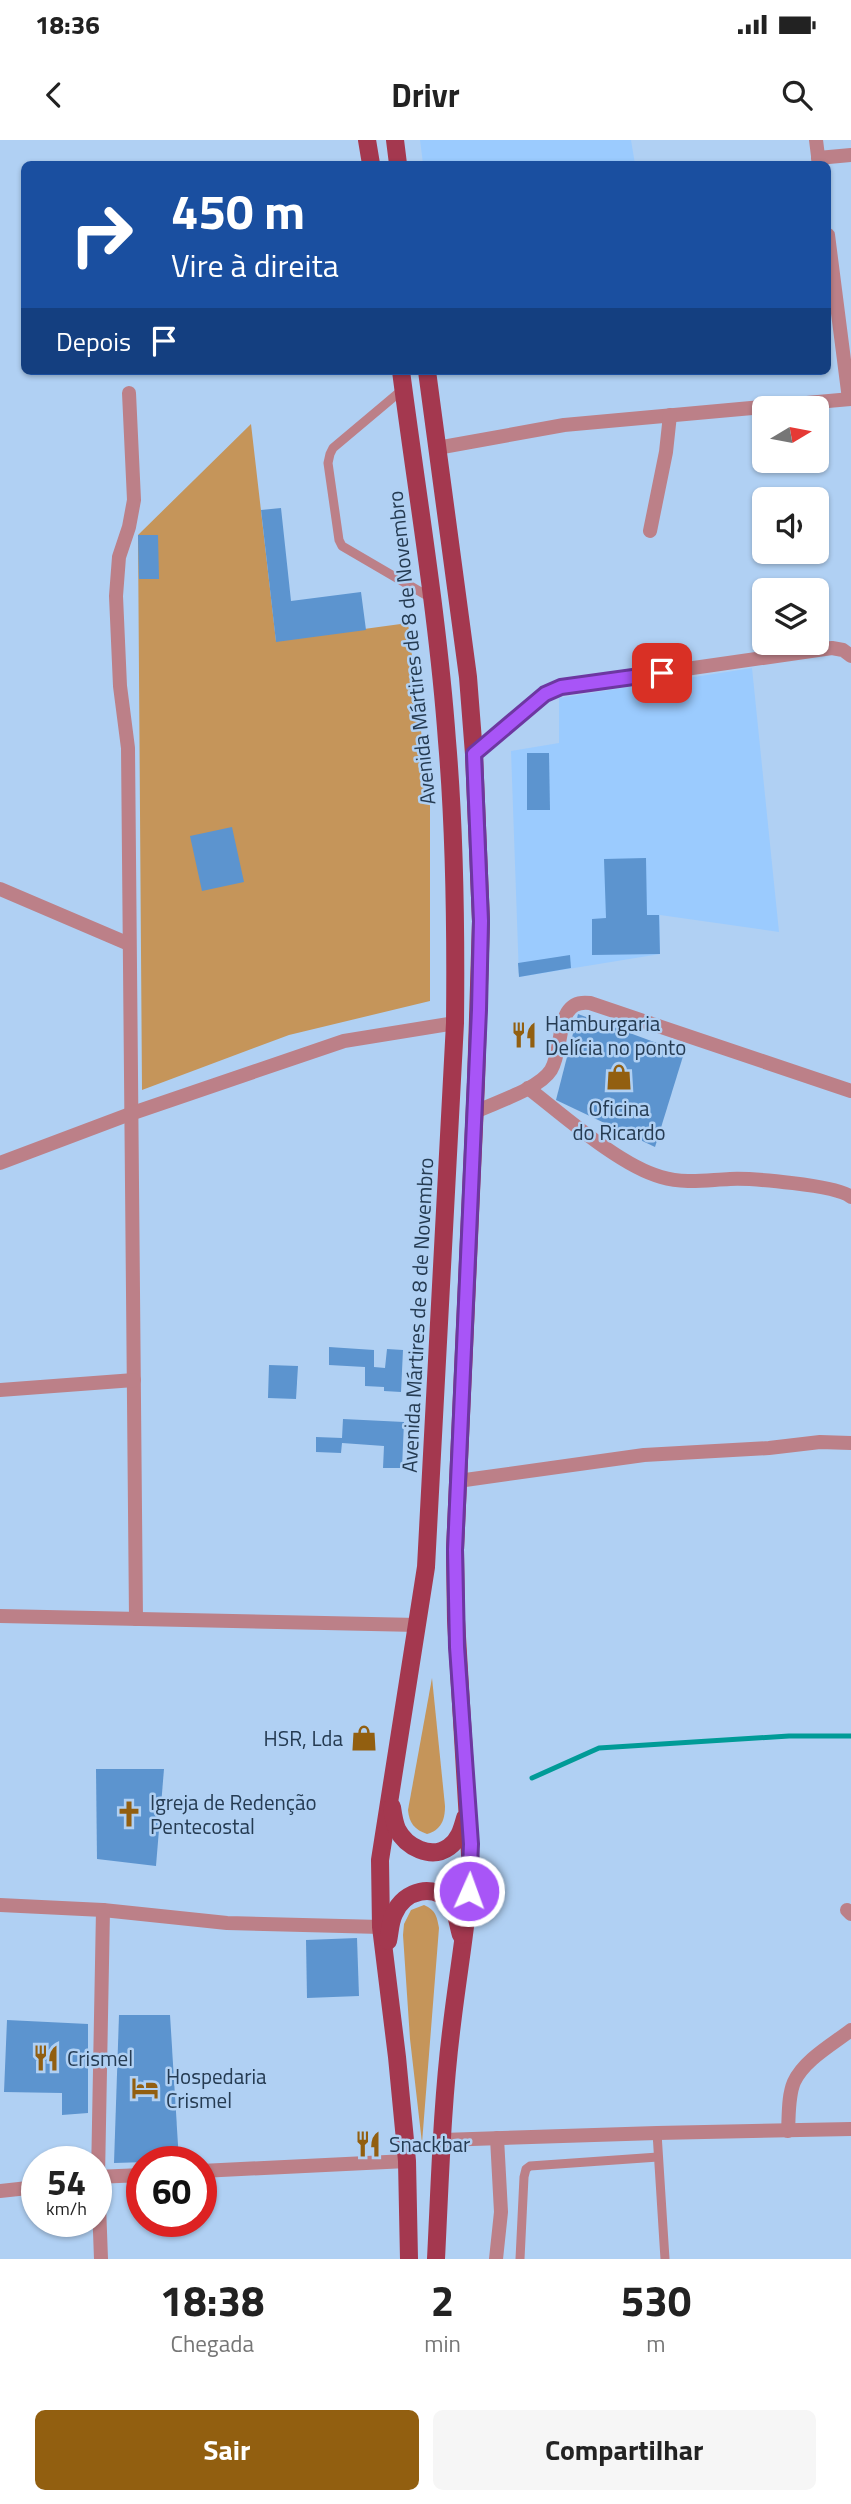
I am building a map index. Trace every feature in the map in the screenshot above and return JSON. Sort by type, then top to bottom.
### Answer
[{"type":"main road","points":[[368,140],[371,161]]},
{"type":"main road","points":[[395,140],[398,161]]},
{"type":"main road","points":[[428,375],[461,614],[474,754],[481,921],[455,1550],[456,1620],[471,1871],[464,1946],[451,2026],[436,2259]]},
{"type":"main road","name":"Avenida Mártires de 8 de Novembro","points":[[402,380],[433,599],[451,798],[455,908],[455,1023],[426,1567],[380,1860],[381,1927],[407,2161],[409,2259]]},
{"type":"main road","points":[[389,1793],[400,1834],[414,1848],[426,1852],[448,1848],[460,1836],[469,1808]]},
{"type":"main road","points":[[385,1956],[394,1914],[408,1895],[421,1891],[443,1895],[453,1906],[464,1946]]},
{"type":"street","points":[[816,140],[818,161],[851,155]]},
{"type":"street","points":[[437,448],[564,425],[850,399],[831,257]]},
{"type":"street","points":[[129,393],[134,500],[119,557],[116,596],[120,686],[128,748],[136,1619]]},
{"type":"street","points":[[650,531],[666,452],[670,415]]},
{"type":"street","points":[[474,754],[545,694],[561,687],[832,648],[844,650],[851,656]]},
{"type":"street","points":[[0,889],[129,944]]},
{"type":"street","points":[[475,1112],[545,1079],[558,1054],[564,1017],[570,1007],[579,1002],[590,1003],[851,1091]]},
{"type":"street","points":[[0,1163],[130,1114],[344,1041],[455,1023]]},
{"type":"street","points":[[528,1088],[618,1156],[657,1176],[680,1182],[731,1179],[834,1189],[851,1197]]},
{"type":"street","points":[[0,1390],[134,1380]]},
{"type":"street","points":[[458,1481],[644,1455],[769,1448],[820,1442],[851,1443]]},
{"type":"street","points":[[0,1616],[418,1625]]},
{"type":"street","points":[[0,1905],[103,1910],[227,1923],[381,1927]]},
{"type":"street","points":[[98,2146],[103,1910]]},
{"type":"street","points":[[788,2130],[795,2080],[804,2067],[851,2030]]},
{"type":"street","points":[[442,2140],[849,2128]]},
{"type":"street","points":[[496,2259],[500,2212],[497,2138]]},
{"type":"street","points":[[217,2170],[407,2161]]},
{"type":"street","points":[[0,2191],[21,2189]]},
{"type":"street","points":[[100,2237],[101,2259]]},
{"type":"lane","points":[[402,380],[333,448],[328,463],[342,546],[433,599]]},
{"type":"lane","points":[[657,2133],[665,2259]]},
{"type":"lane","points":[[520,2259],[524,2176],[530,2166],[658,2157]]},
{"type":"shaded area","points":[[420,140],[631,140],[634,161],[423,161]]},
{"type":"shaded area","points":[[251,424],[276,641],[408,623],[430,805],[430,1001],[289,1035],[142,1090],[138,535]]},
{"type":"shaded area","points":[[752,668],[779,932],[660,915],[660,954],[519,977],[511,751],[559,743],[559,698]]},
{"type":"shaded area","points":[[432,1678],[445,1806],[441,1824],[427,1834],[413,1825],[408,1810]]},
{"type":"shaded area","points":[[424,1905],[435,1914],[439,1928],[422,2143],[410,2039],[403,1935],[404,1924],[411,1910]]},
{"type":"building","points":[[281,508],[291,601],[361,592],[366,630],[276,642],[261,510]]},
{"type":"building","points":[[138,535],[158,535],[159,579],[139,579]]},
{"type":"building","points":[[527,753],[549,753],[550,810],[527,810]]},
{"type":"building","points":[[232,827],[244,882],[202,891],[190,836]]},
{"type":"building","points":[[646,858],[647,915],[659,915],[660,954],[592,955],[592,919],[606,918],[604,859]]},
{"type":"building","points":[[570,955],[571,968],[519,977],[518,963]]},
{"type":"building","name":"Oficina do Ricardo","points":[[578,1014],[684,1053],[655,1147],[556,1100]]},
{"type":"building","points":[[329,1347],[374,1350],[374,1367],[385,1368],[387,1349],[403,1350],[401,1392],[384,1391],[384,1387],[365,1386],[365,1367],[329,1365]]},
{"type":"building","points":[[269,1365],[298,1366],[296,1399],[268,1398]]},
{"type":"building","points":[[343,1419],[404,1422],[402,1468],[383,1468],[384,1446],[342,1443],[341,1453],[316,1452],[316,1437],[342,1438]]},
{"type":"building","name":"Igreja de Redenção Pentecostal","points":[[96,1769],[164,1769],[156,1866],[97,1859]]},
{"type":"building","points":[[357,1938],[359,1996],[307,1998],[306,1940]]},
{"type":"building","name":"Hospedaria Crismel","points":[[119,2015],[170,2015],[178,2146],[126,2146],[126,2163],[114,2163]]},
{"type":"building","name":"Crismel","points":[[7,2020],[88,2024],[88,2113],[62,2115],[62,2093],[4,2092]]},
{"type":"waterway","points":[[532,1778],[599,1748],[789,1736],[851,1736]]},
{"type":"place","name":"Hamburgaria Delícia no ponto","points":[[524,1035]]},
{"type":"place","name":"Oficina do Ricardo","points":[[619,1077]]},
{"type":"place","name":"HSR, Lda","points":[[364,1738]]},
{"type":"place","name":"Igreja de Redenção Pentecostal","points":[[129,1814]]},
{"type":"place","name":"Crismel","points":[[46,2058]]},
{"type":"place","name":"Hospedaria Crismel","points":[[145,2088]]},
{"type":"place","name":"Snackbar","points":[[368,2144]]},
{"type":"route","points":[[469,1891],[471,1844],[457,1647],[455,1550],[479,1010],[481,921],[474,754],[525,709],[545,694],[561,687],[662,673]]}]
